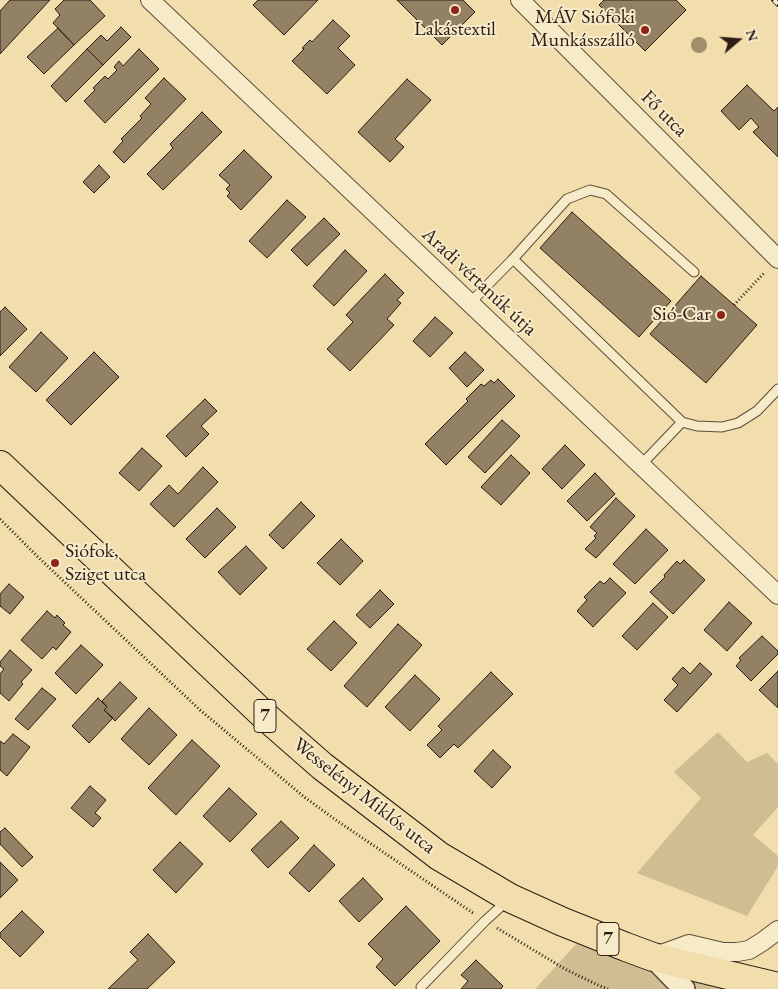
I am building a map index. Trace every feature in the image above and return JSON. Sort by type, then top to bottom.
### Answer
[{"type":"main road","name":"Wesselényi Miklós utca","points":[[0,465],[266,717],[322,766],[439,856],[510,898],[563,922],[653,957],[778,987]]},
{"type":"street","name":"Aradi vértanúk útja","points":[[150,0],[778,595]]},
{"type":"street","name":"Fő utca","points":[[520,0],[772,265]]},
{"type":"street","points":[[684,989],[653,957],[689,944],[723,952],[749,950],[778,930]]},
{"type":"lane","points":[[470,303],[513,260],[567,199],[590,190],[606,194],[694,272]]},
{"type":"lane","points":[[513,260],[682,422],[697,426],[722,427],[738,423],[758,411],[778,389]]},
{"type":"lane","points":[[641,465],[682,422]]},
{"type":"lane","points":[[421,987],[510,898]]},
{"type":"path","points":[[734,305],[772,265]]},
{"type":"shaded area","points":[[718,732],[747,762],[767,753],[778,764],[778,807],[753,835],[778,856],[778,866],[747,916],[637,873],[701,798],[674,772]]},
{"type":"shaded area","points":[[578,942],[735,989],[535,989]]},
{"type":"building","points":[[10,0],[50,0],[0,54],[0,11]]},
{"type":"building","points":[[64,0],[90,0],[105,16],[74,45],[53,23],[60,15],[55,9]]},
{"type":"building","points":[[258,0],[318,0],[284,35],[253,5]]},
{"type":"building","points":[[397,0],[463,0],[475,12],[442,45]]},
{"type":"building","name":"MÁV Siófoki Munkásszálló","points":[[604,0],[676,0],[686,10],[645,51],[599,5]]},
{"type":"building","points":[[333,20],[350,36],[338,48],[355,65],[327,94],[292,61],[310,40],[312,42]]},
{"type":"building","points":[[121,27],[131,37],[103,65],[87,49],[101,35],[107,41]]},
{"type":"building","points":[[58,28],[74,45],[44,74],[27,57]]},
{"type":"building","points":[[87,49],[103,65],[66,102],[51,86]]},
{"type":"building","points":[[139,49],[159,69],[105,123],[84,101],[105,76],[108,79],[117,70],[114,67],[119,61],[123,66]]},
{"type":"building","points":[[164,78],[186,99],[124,163],[113,152],[123,141],[121,139],[142,118],[140,116],[151,104],[145,98]]},
{"type":"building","points":[[407,79],[431,100],[395,139],[404,147],[390,162],[358,132]]},
{"type":"building","points":[[747,85],[774,111],[778,107],[778,157],[753,132],[759,127],[751,118],[739,130],[721,111]]},
{"type":"building","points":[[202,112],[222,132],[163,190],[147,174],[173,148],[170,144]]},
{"type":"building","points":[[244,150],[272,177],[241,210],[227,196],[230,193],[226,189],[230,185],[219,175]]},
{"type":"building","points":[[99,165],[110,177],[94,193],[83,182]]},
{"type":"building","points":[[287,200],[306,217],[267,258],[249,241]]},
{"type":"building","points":[[572,212],[671,301],[639,337],[540,248]]},
{"type":"building","points":[[324,218],[340,234],[307,266],[291,250]]},
{"type":"building","points":[[345,250],[367,271],[334,306],[313,286]]},
{"type":"building","points":[[385,274],[404,293],[397,300],[401,303],[387,319],[394,325],[350,371],[327,349],[353,322],[346,315]]},
{"type":"building","points":[[701,276],[757,325],[706,383],[650,334]]},
{"type":"building","points":[[5,307],[27,329],[0,356],[0,312]]},
{"type":"building","points":[[435,317],[453,333],[430,357],[413,341]]},
{"type":"building","points":[[41,332],[68,358],[36,392],[9,367]]},
{"type":"building","points":[[94,352],[119,377],[71,425],[46,400]]},
{"type":"building","points":[[465,352],[484,370],[467,387],[449,368]]},
{"type":"building","points":[[498,379],[515,396],[446,465],[425,444],[468,401],[466,399],[481,384],[484,386],[491,380],[494,383]]},
{"type":"building","points":[[205,399],[217,411],[201,426],[209,434],[186,457],[166,436]]},
{"type":"building","points":[[502,420],[520,436],[485,473],[468,457]]},
{"type":"building","points":[[565,445],[585,465],[562,489],[542,469]]},
{"type":"building","points":[[142,448],[162,466],[139,491],[119,473]]},
{"type":"building","points":[[511,455],[530,473],[501,505],[481,487]]},
{"type":"building","points":[[203,467],[218,482],[174,527],[150,504],[169,485],[178,494]]},
{"type":"building","points":[[595,473],[615,494],[587,521],[567,501]]},
{"type":"building","points":[[616,498],[635,516],[596,558],[585,549],[596,538],[594,536],[597,533],[590,527]]},
{"type":"building","points":[[301,502],[315,516],[283,549],[269,535]]},
{"type":"building","points":[[217,508],[236,527],[205,558],[186,539]]},
{"type":"building","points":[[646,529],[668,550],[635,584],[613,564]]},
{"type":"building","points":[[341,539],[363,561],[340,585],[317,563]]},
{"type":"building","points":[[246,546],[267,568],[240,595],[218,572]]},
{"type":"building","points":[[684,560],[705,580],[673,614],[650,592],[677,561],[680,564]]},
{"type":"building","points":[[610,578],[626,593],[593,627],[577,611],[587,600],[584,597],[600,581],[604,584]]},
{"type":"building","points":[[9,584],[24,597],[10,614],[0,606],[0,594]]},
{"type":"building","points":[[380,590],[394,604],[370,628],[356,615]]},
{"type":"building","points":[[729,602],[752,623],[727,651],[704,630]]},
{"type":"building","points":[[653,603],[668,617],[637,650],[622,636]]},
{"type":"building","points":[[47,611],[55,618],[57,615],[65,623],[63,625],[71,632],[56,650],[53,647],[42,659],[21,640]]},
{"type":"building","points":[[334,621],[357,643],[331,671],[307,649]]},
{"type":"building","points":[[398,624],[422,645],[367,707],[344,686]]},
{"type":"building","points":[[762,636],[778,651],[778,654],[751,681],[736,666],[741,660],[739,658]]},
{"type":"building","points":[[81,645],[103,665],[76,694],[55,673]]},
{"type":"building","points":[[10,650],[32,670],[21,682],[23,684],[9,701],[0,693],[0,674],[4,669],[0,666],[0,662]]},
{"type":"building","points":[[700,663],[712,674],[677,712],[664,700],[678,685],[672,679],[683,667],[690,674]]},
{"type":"building","points":[[778,671],[778,708],[759,690]]},
{"type":"building","points":[[491,672],[513,694],[458,748],[454,744],[440,758],[427,745],[442,730],[438,726]]},
{"type":"building","points":[[415,675],[440,699],[410,731],[385,707]]},
{"type":"building","points":[[120,682],[137,698],[115,721],[104,710],[107,707],[102,701]]},
{"type":"building","points":[[42,688],[56,699],[28,730],[15,719]]},
{"type":"building","points":[[98,698],[107,707],[104,710],[113,718],[89,743],[72,726]]},
{"type":"building","points":[[149,708],[177,735],[149,765],[121,739]]},
{"type":"building","points":[[13,734],[30,747],[7,776],[0,770],[0,741],[4,744]]},
{"type":"building","points":[[192,740],[220,766],[176,815],[148,788]]},
{"type":"building","points":[[493,750],[511,767],[492,788],[474,771]]},
{"type":"building","points":[[90,786],[106,800],[95,813],[101,818],[93,827],[71,808]]},
{"type":"building","points":[[229,788],[257,814],[230,842],[203,816]]},
{"type":"building","points":[[281,821],[299,838],[268,868],[251,850]]},
{"type":"building","points":[[5,828],[33,857],[22,867],[0,844],[0,832]]},
{"type":"building","points":[[180,842],[203,864],[176,893],[153,870]]},
{"type":"building","points":[[314,845],[335,865],[309,892],[289,873]]},
{"type":"building","points":[[0,862],[18,880],[0,898]]},
{"type":"building","points":[[363,878],[383,899],[359,922],[339,901]]},
{"type":"building","points":[[406,906],[440,941],[395,986],[376,967],[383,959],[368,944]]},
{"type":"building","points":[[22,911],[44,932],[20,957],[0,937],[0,933]]},
{"type":"building","points":[[148,934],[175,962],[147,989],[108,989],[138,960],[130,952]]},
{"type":"building","points":[[476,960],[503,986],[501,989],[461,989],[468,981],[461,975]]},
{"type":"railway","points":[[774,0],[778,4]]},
{"type":"place","name":"Lakástextil","points":[[455,10]]},
{"type":"place","name":"MÁV Siófoki Munkásszálló","points":[[645,30]]},
{"type":"place","name":"Sió-Car","points":[[721,315]]},
{"type":"place","name":"Siófok, Sziget utca","points":[[55,563]]}]
